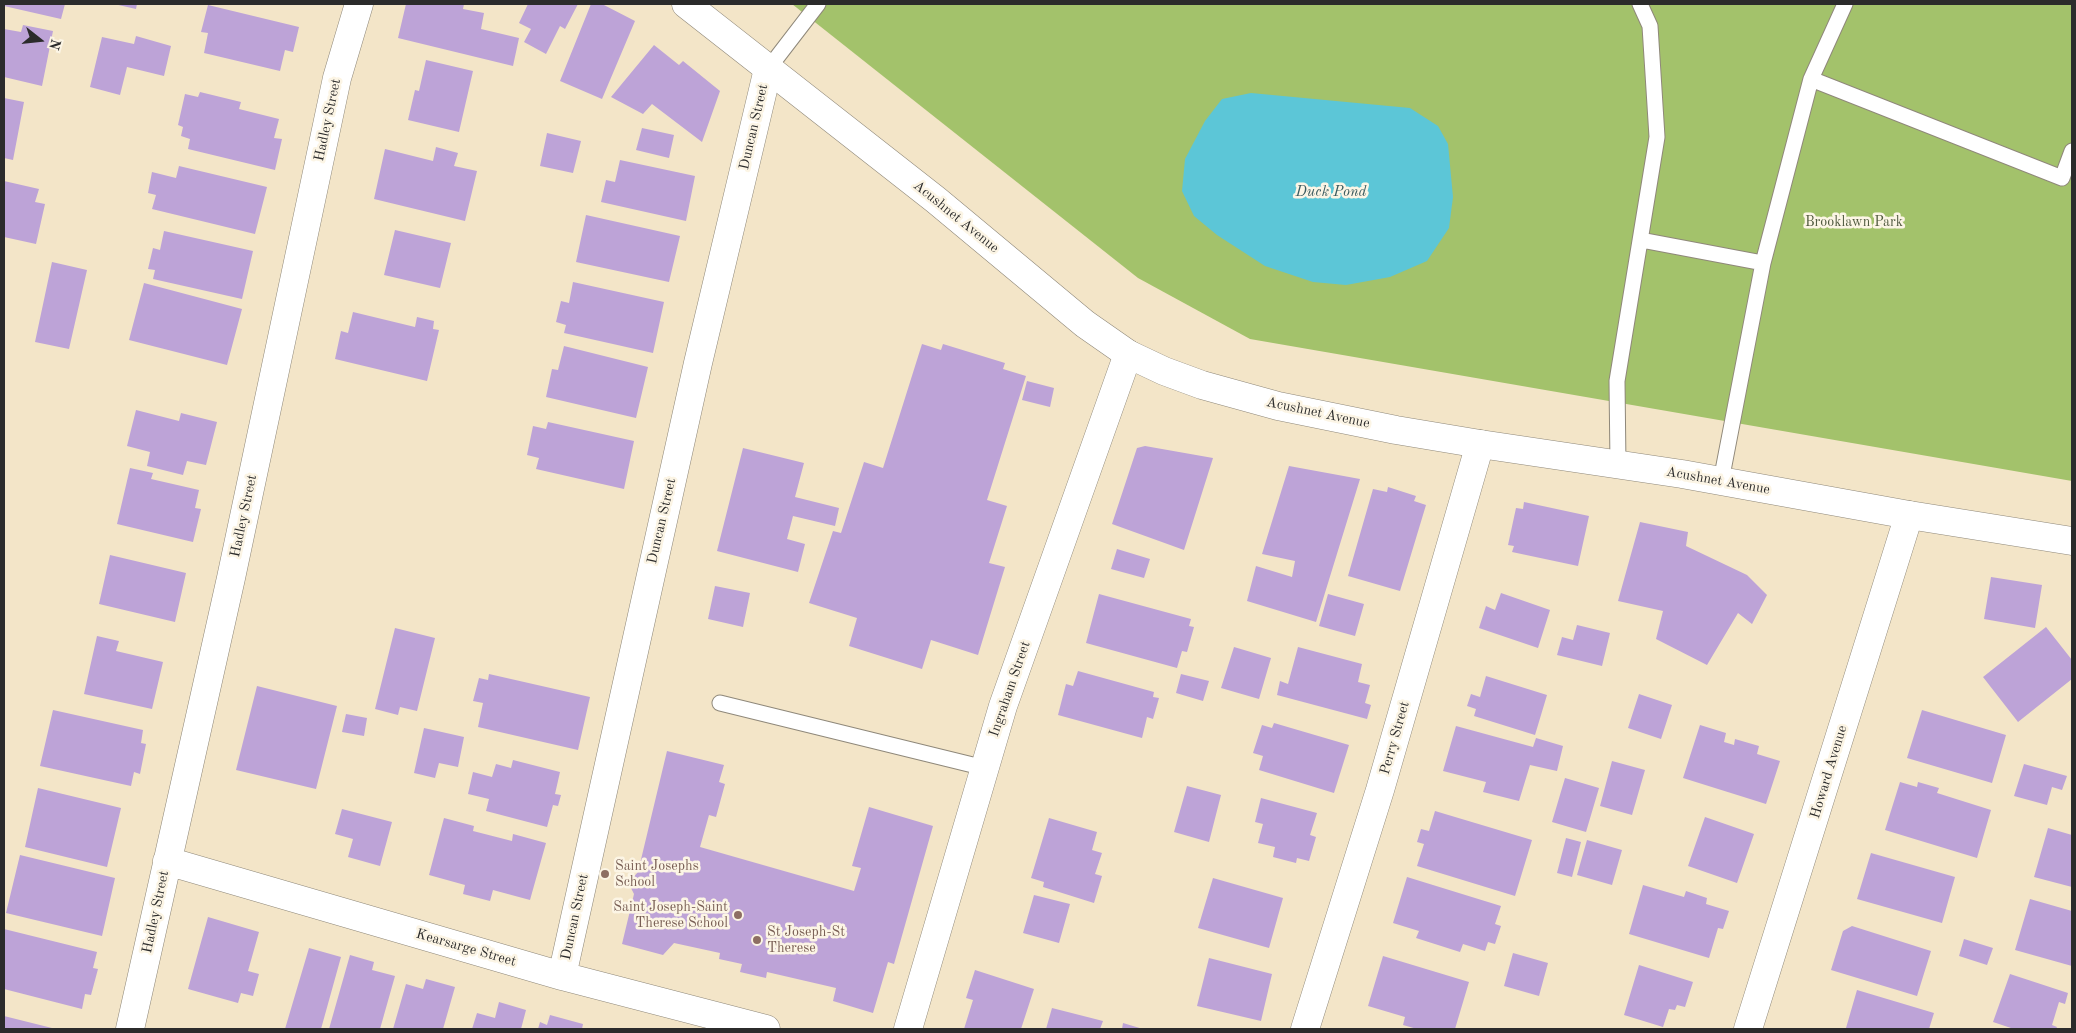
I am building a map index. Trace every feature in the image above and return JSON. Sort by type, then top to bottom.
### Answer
[{"type":"street","name":"Hadley Street","points":[[130,1029],[231,578],[337,78],[359,4]]},
{"type":"street","name":"Acushnet Avenue","points":[[686,4],[936,200],[1085,324],[1128,354],[1164,371],[1202,385],[1278,406],[1480,444],[1722,481],[2072,542]]},
{"type":"street","name":"Duncan Street","points":[[562,976],[698,363],[768,69]]},
{"type":"street","name":"Ingraham Street","points":[[908,1029],[1003,706],[1128,354]]},
{"type":"street","name":"Perry Street","points":[[1305,1029],[1380,790],[1480,444]]},
{"type":"street","name":"Howard Avenue","points":[[1748,1029],[1909,515]]},
{"type":"street","name":"Kearsarge Street","points":[[168,861],[562,976],[766,1029]]},
{"type":"lane","points":[[768,69],[818,4]]},
{"type":"lane","points":[[1618,465],[1617,381],[1657,137],[1650,26],[1640,4]]},
{"type":"lane","points":[[1722,481],[1763,263],[1811,79],[1845,4]]},
{"type":"lane","points":[[1811,79],[2062,178],[2072,151]]},
{"type":"lane","points":[[1641,240],[1763,263]]},
{"type":"lane","points":[[720,703],[985,768]]},
{"type":"green space","name":"Brooklawn Park","points":[[792,4],[2072,4],[2072,481],[1250,339],[1138,278]]},
{"type":"water","name":"Duck Pond","points":[[1251,93],[1410,108],[1438,126],[1448,144],[1453,197],[1449,228],[1427,261],[1390,277],[1346,285],[1313,282],[1265,266],[1217,235],[1194,216],[1182,191],[1185,159],[1205,121],[1222,99]]},
{"type":"building","points":[[4,4],[65,4],[61,19],[4,6]]},
{"type":"building","points":[[114,4],[137,4],[136,9]]},
{"type":"building","points":[[406,4],[464,4],[463,9],[484,13],[481,29],[519,38],[513,66],[398,38]]},
{"type":"building","points":[[528,4],[578,4],[565,29],[560,26],[546,54],[524,42],[531,29],[519,23]]},
{"type":"building","points":[[591,4],[602,4],[635,21],[602,99],[560,81]]},
{"type":"building","points":[[208,5],[299,27],[293,52],[285,50],[280,71],[204,53],[208,33],[201,32]]},
{"type":"building","points":[[23,25],[53,31],[42,86],[4,77],[4,29],[21,32]]},
{"type":"building","points":[[136,36],[171,46],[164,76],[127,67],[120,95],[90,87],[102,37],[134,44]]},
{"type":"building","points":[[654,45],[679,65],[683,61],[720,91],[702,142],[652,104],[643,114],[611,97]]},
{"type":"building","points":[[426,60],[473,71],[459,132],[408,120],[415,90],[419,91]]},
{"type":"building","points":[[200,92],[241,102],[239,109],[279,119],[274,138],[282,139],[275,170],[188,149],[190,139],[181,136],[183,127],[178,125],[185,94],[198,97]]},
{"type":"building","points":[[4,98],[24,102],[13,160],[4,158]]},
{"type":"building","points":[[642,128],[674,135],[669,158],[636,150]]},
{"type":"building","points":[[547,133],[581,141],[573,173],[540,166]]},
{"type":"building","points":[[436,147],[458,153],[454,166],[477,171],[465,221],[374,199],[385,149],[433,161]]},
{"type":"building","points":[[620,160],[695,176],[686,221],[601,202],[606,180],[615,182]]},
{"type":"building","points":[[179,166],[267,187],[255,234],[152,209],[156,195],[148,193],[152,172],[176,178]]},
{"type":"building","points":[[4,181],[39,189],[35,202],[45,204],[36,244],[4,237]]},
{"type":"building","points":[[586,215],[680,236],[669,282],[576,262]]},
{"type":"building","points":[[395,230],[451,243],[440,288],[384,275]]},
{"type":"building","points":[[164,231],[253,251],[242,299],[153,279],[155,270],[148,269],[153,248],[160,250]]},
{"type":"building","points":[[52,262],[87,270],[69,349],[35,342]]},
{"type":"building","points":[[573,282],[664,302],[653,353],[564,333],[566,325],[556,322],[561,301],[569,303]]},
{"type":"building","points":[[144,283],[242,309],[227,365],[129,340]]},
{"type":"building","points":[[353,312],[415,327],[417,317],[434,321],[433,329],[439,330],[427,381],[335,359],[341,331],[348,333]]},
{"type":"building","points":[[922,344],[941,350],[943,344],[1005,363],[1003,369],[1026,376],[987,500],[1007,506],[989,563],[1005,567],[978,655],[931,640],[922,669],[849,646],[857,618],[809,603],[833,531],[841,533],[864,462],[883,468]]},
{"type":"building","points":[[564,346],[648,367],[636,418],[546,397],[552,369],[558,370]]},
{"type":"building","points":[[1027,381],[1054,388],[1050,407],[1022,400]]},
{"type":"building","points":[[136,410],[179,421],[181,413],[217,422],[206,465],[187,461],[183,475],[147,466],[150,452],[127,446]]},
{"type":"building","points":[[548,422],[634,441],[624,489],[536,469],[539,458],[527,455],[533,426],[546,429]]},
{"type":"building","points":[[1145,446],[1213,458],[1184,550],[1112,524],[1137,448]]},
{"type":"building","points":[[743,448],[804,463],[795,497],[839,508],[835,526],[793,516],[787,539],[805,544],[798,572],[717,551]]},
{"type":"building","points":[[1289,466],[1360,479],[1316,622],[1247,601],[1256,566],[1292,577],[1295,561],[1262,554]]},
{"type":"building","points":[[130,468],[153,473],[151,479],[199,490],[195,508],[201,509],[193,542],[117,524]]},
{"type":"building","points":[[1388,487],[1416,496],[1414,501],[1426,505],[1400,591],[1348,576],[1373,489],[1387,492]]},
{"type":"building","points":[[1524,502],[1589,516],[1578,566],[1512,552],[1514,546],[1508,545],[1516,508],[1523,509]]},
{"type":"building","points":[[1640,522],[1688,532],[1686,546],[1747,575],[1767,595],[1752,624],[1738,613],[1707,665],[1656,639],[1663,611],[1618,601]]},
{"type":"building","points":[[1117,549],[1150,559],[1144,578],[1111,569]]},
{"type":"building","points":[[110,555],[186,573],[175,622],[99,604]]},
{"type":"building","points":[[1991,577],[2042,585],[2035,628],[1984,619]]},
{"type":"building","points":[[715,586],[750,593],[743,627],[708,619]]},
{"type":"building","points":[[1501,593],[1550,610],[1538,648],[1479,628],[1486,606],[1495,610]]},
{"type":"building","points":[[1099,594],[1191,619],[1189,626],[1194,627],[1187,652],[1182,651],[1177,668],[1086,643]]},
{"type":"building","points":[[1328,594],[1364,604],[1355,636],[1319,626]]},
{"type":"building","points":[[1577,625],[1610,633],[1602,666],[1557,655],[1562,637],[1573,640]]},
{"type":"building","points":[[2046,627],[2072,660],[2072,679],[2018,722],[1983,677]]},
{"type":"building","points":[[395,628],[435,638],[417,711],[400,707],[398,715],[375,709]]},
{"type":"building","points":[[97,636],[119,641],[116,651],[163,662],[152,709],[84,694]]},
{"type":"building","points":[[1234,647],[1271,658],[1259,699],[1221,688]]},
{"type":"building","points":[[1298,647],[1362,664],[1358,682],[1370,685],[1365,703],[1371,705],[1367,719],[1277,695],[1280,681],[1288,684]]},
{"type":"building","points":[[1078,671],[1154,692],[1153,697],[1159,698],[1153,719],[1147,717],[1142,738],[1058,715],[1066,684],[1073,686]]},
{"type":"building","points":[[489,674],[590,697],[578,750],[478,727],[483,703],[473,701],[479,678],[488,680]]},
{"type":"building","points":[[1181,674],[1209,681],[1203,701],[1176,693]]},
{"type":"building","points":[[1486,676],[1547,695],[1535,735],[1474,716],[1476,709],[1467,706],[1471,694],[1480,697]]},
{"type":"building","points":[[257,686],[337,706],[316,789],[236,770]]},
{"type":"building","points":[[1639,694],[1672,705],[1661,739],[1628,728]]},
{"type":"building","points":[[53,710],[143,730],[141,743],[146,744],[140,774],[134,772],[131,786],[40,766]]},
{"type":"building","points":[[1922,710],[2006,735],[1992,783],[1907,758]]},
{"type":"building","points":[[346,714],[367,718],[364,736],[342,732]]},
{"type":"building","points":[[1274,723],[1349,745],[1334,793],[1259,770],[1263,756],[1253,753],[1262,725],[1272,728]]},
{"type":"building","points":[[1700,725],[1726,733],[1724,742],[1734,745],[1735,739],[1759,746],[1757,754],[1780,761],[1766,804],[1683,778]]},
{"type":"building","points":[[1456,726],[1533,747],[1536,738],[1563,746],[1557,771],[1530,765],[1519,801],[1483,792],[1486,782],[1443,771]]},
{"type":"building","points":[[424,728],[464,737],[458,767],[439,763],[435,778],[414,773]]},
{"type":"building","points":[[667,751],[724,765],[719,782],[725,784],[716,817],[709,815],[700,847],[854,891],[861,868],[852,866],[869,807],[933,826],[894,964],[888,962],[873,1013],[833,1001],[836,988],[767,972],[766,978],[740,972],[742,964],[719,959],[720,953],[674,943],[663,955],[622,944],[634,894],[630,881],[638,872]]},
{"type":"building","points":[[513,760],[560,772],[555,794],[561,795],[558,806],[553,805],[547,827],[486,811],[489,799],[468,794],[473,772],[492,777],[496,764],[511,768]]},
{"type":"building","points":[[1612,761],[1645,770],[1632,815],[1600,806]]},
{"type":"building","points":[[2024,764],[2067,776],[2062,790],[2052,787],[2047,805],[2014,796]]},
{"type":"building","points":[[1565,778],[1599,788],[1586,832],[1552,822]]},
{"type":"building","points":[[1900,782],[1917,787],[1918,782],[1939,788],[1937,793],[1991,810],[1977,858],[1885,830]]},
{"type":"building","points":[[1187,786],[1221,795],[1209,842],[1174,832]]},
{"type":"building","points":[[38,788],[121,808],[107,867],[25,847]]},
{"type":"building","points":[[1261,798],[1317,813],[1310,835],[1316,837],[1309,861],[1297,858],[1296,863],[1273,857],[1275,847],[1258,843],[1263,824],[1255,822]]},
{"type":"building","points":[[342,809],[392,822],[380,866],[348,857],[353,839],[335,834]]},
{"type":"building","points":[[1435,811],[1532,840],[1515,896],[1417,866],[1424,844],[1417,842],[1421,829],[1429,831]]},
{"type":"building","points":[[1705,817],[1754,834],[1737,883],[1688,866]]},
{"type":"building","points":[[444,818],[474,826],[473,831],[512,841],[513,834],[546,843],[530,900],[493,890],[490,901],[463,894],[465,885],[429,875]]},
{"type":"building","points":[[1049,818],[1097,832],[1092,850],[1102,853],[1095,874],[1102,876],[1094,903],[1043,887],[1044,882],[1031,878]]},
{"type":"building","points":[[2048,828],[2072,835],[2072,887],[2034,877]]},
{"type":"building","points":[[1566,838],[1581,842],[1572,877],[1557,873]]},
{"type":"building","points":[[1587,840],[1622,850],[1612,885],[1577,875]]},
{"type":"building","points":[[1871,853],[1955,877],[1942,923],[1857,899]]},
{"type":"building","points":[[20,855],[115,878],[102,936],[6,913]]},
{"type":"building","points":[[1407,877],[1501,906],[1495,924],[1501,926],[1495,944],[1488,942],[1485,951],[1463,944],[1460,952],[1416,938],[1419,931],[1393,923]]},
{"type":"building","points":[[1213,878],[1283,898],[1269,948],[1198,928]]},
{"type":"building","points":[[1643,885],[1684,897],[1686,891],[1707,898],[1706,904],[1729,911],[1723,929],[1718,928],[1709,958],[1629,934]]},
{"type":"building","points":[[1034,895],[1070,904],[1059,943],[1023,933]]},
{"type":"building","points":[[2030,899],[2072,911],[2072,966],[2015,950]]},
{"type":"building","points":[[208,917],[259,932],[248,971],[259,974],[253,996],[241,993],[238,1003],[188,989]]},
{"type":"building","points":[[1852,926],[1931,951],[1917,996],[1831,970],[1843,931]]},
{"type":"building","points":[[4,929],[97,952],[93,968],[98,969],[91,995],[85,994],[82,1009],[4,989]]},
{"type":"building","points":[[1964,939],[1993,948],[1987,965],[1959,956]]},
{"type":"building","points":[[309,948],[341,957],[321,1029],[285,1029]]},
{"type":"building","points":[[1513,953],[1548,963],[1539,996],[1504,986]]},
{"type":"building","points":[[350,955],[374,962],[372,970],[395,976],[380,1029],[329,1029]]},
{"type":"building","points":[[1383,956],[1469,982],[1455,1029],[1417,1029],[1403,1025],[1405,1017],[1368,1006]]},
{"type":"building","points":[[1209,958],[1272,974],[1261,1021],[1197,1006]]},
{"type":"building","points":[[1639,965],[1693,982],[1685,1007],[1677,1005],[1675,1010],[1669,1009],[1663,1027],[1624,1015]]},
{"type":"building","points":[[975,970],[1034,989],[1021,1029],[964,1029],[973,1000],[966,998]]},
{"type":"building","points":[[2010,974],[2068,993],[2065,1004],[2059,1002],[2052,1025],[2057,1027],[2056,1029],[2014,1029],[1993,1022]]},
{"type":"building","points":[[426,979],[455,987],[443,1029],[393,1029],[406,984],[423,989]]},
{"type":"building","points":[[1857,990],[1934,1013],[1929,1029],[1846,1028]]},
{"type":"building","points":[[499,1002],[526,1010],[521,1029],[472,1029],[477,1013],[495,1018]]},
{"type":"building","points":[[1052,1008],[1103,1021],[1100,1029],[1046,1029]]},
{"type":"building","points":[[550,1015],[583,1024],[582,1029],[538,1029],[540,1022],[547,1025]]},
{"type":"building","points":[[4,1016],[56,1029],[4,1029]]},
{"type":"building","points":[[1123,1023],[1143,1029],[1122,1029]]},
{"type":"place","name":"Saint Josephs School","points":[[605,874]]},
{"type":"place","name":"Saint Joseph-Saint Therese School","points":[[738,915]]},
{"type":"place","name":"St Joseph-St Therese","points":[[757,940]]}]
